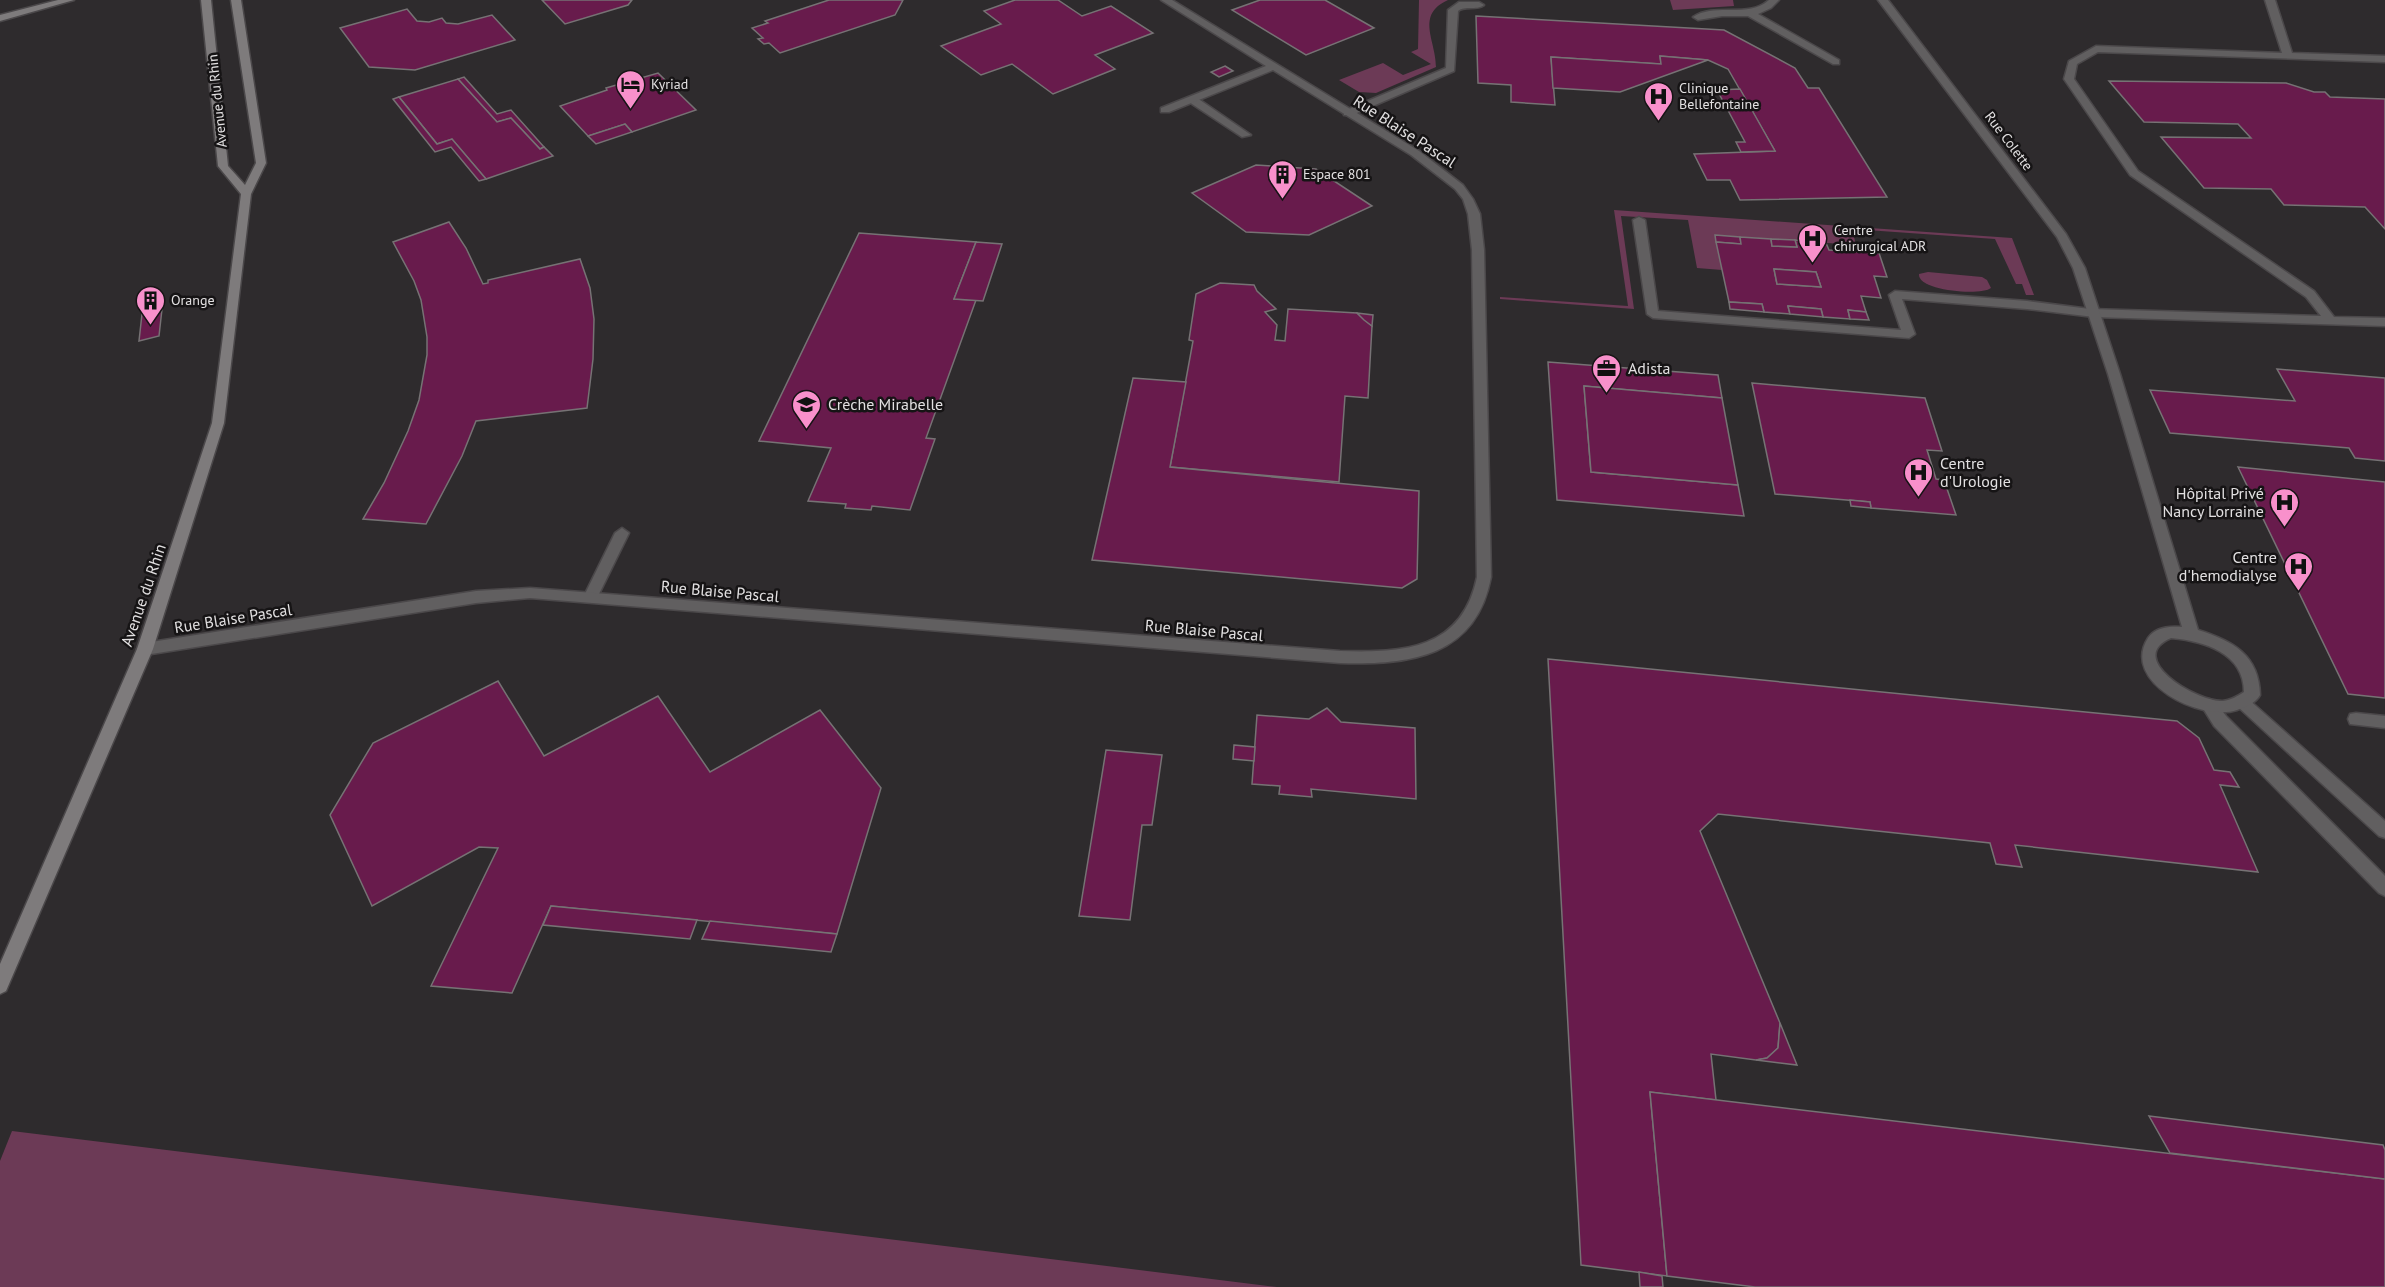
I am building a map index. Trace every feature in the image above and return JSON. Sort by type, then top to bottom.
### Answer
[{"type":"main road","points":[[0,18],[69,0]]},
{"type":"main road","name":"Avenue du Rhin","points":[[204,0],[223,166],[246,194]]},
{"type":"main road","name":"Avenue du Rhin","points":[[0,986],[145,649],[218,423],[246,194],[261,163],[236,0]]},
{"type":"street","name":"Rue Blaise Pascal","points":[[145,649],[476,597],[530,593],[1340,657],[1379,658],[1414,652],[1439,642],[1459,628],[1475,609],[1484,577],[1480,297],[1474,214],[1468,199],[1459,187],[1415,153],[1166,0]]},
{"type":"street","points":[[1698,17],[1721,13],[1751,14],[1767,7],[1774,0]]},
{"type":"street","name":"Rue Colette","points":[[1883,0],[2062,236],[2079,268],[2142,462],[2191,633]]},
{"type":"street","points":[[2270,0],[2288,55]]},
{"type":"street","points":[[1348,113],[1451,69],[1453,10],[1459,5],[1479,5]]},
{"type":"street","points":[[1751,14],[1836,62]]},
{"type":"street","points":[[2330,320],[2310,294],[2134,173],[2069,79],[2072,63],[2096,49],[2385,58]]},
{"type":"street","points":[[1165,110],[1272,67]]},
{"type":"street","points":[[1192,100],[1246,135]]},
{"type":"street","points":[[1638,220],[1653,314],[1909,334],[1895,295],[2134,315],[2385,322]]},
{"type":"street","points":[[590,598],[622,533]]},
{"type":"street","points":[[2170,632],[2191,633],[2212,639],[2232,651],[2246,666],[2254,682],[2252,695],[2242,702],[2222,707],[2200,703],[2179,693],[2161,679],[2150,663],[2149,649],[2156,638],[2170,632]]},
{"type":"street","points":[[2242,702],[2385,831]]},
{"type":"street","points":[[2209,705],[2220,721],[2385,888]]},
{"type":"street","points":[[2356,719],[2385,722]]},
{"type":"shaded area","points":[[1419,0],[1448,0],[1432,13],[1430,21],[1436,67],[1376,93],[1359,92],[1339,80],[1383,63],[1403,75],[1431,64],[1411,52],[1418,49]]},
{"type":"shaded area","points":[[1670,0],[1733,0],[1734,6],[1673,10]]},
{"type":"shaded area","points":[[1614,210],[2012,238],[2034,295],[2026,295],[2022,284],[2016,284],[1995,239],[1852,229],[1856,245],[1715,235],[1722,270],[1697,268],[1688,220],[1621,216],[1634,309],[1500,299],[1500,297],[1628,306]]},
{"type":"shaded area","points":[[1928,272],[1982,277],[1987,280],[1991,288],[1963,292],[1938,288],[1921,280],[1919,274]]},
{"type":"shaded area","points":[[12,1131],[1277,1287],[0,1287],[0,1161]]},
{"type":"building","points":[[542,0],[632,0],[628,5],[565,24]]},
{"type":"building","points":[[829,0],[903,0],[895,15],[780,53],[769,43],[764,44],[758,39],[763,38],[752,28],[768,23],[765,21]]},
{"type":"building","points":[[1015,0],[1058,0],[1082,16],[1111,6],[1153,33],[1095,55],[1115,69],[1053,94],[1012,64],[981,75],[941,46],[1001,24],[984,11]]},
{"type":"building","points":[[1260,0],[1325,0],[1374,28],[1306,55],[1232,10]]},
{"type":"building","points":[[407,9],[417,21],[429,22],[442,18],[446,23],[458,24],[492,15],[515,40],[415,70],[369,67],[340,28]]},
{"type":"building","points":[[1476,16],[1724,30],[1795,68],[1808,88],[1819,88],[1887,197],[1740,200],[1730,180],[1707,180],[1694,154],[1775,151],[1728,69],[1708,60],[1660,56],[1661,64],[1551,57],[1555,105],[1511,102],[1511,85],[1478,83]]},
{"type":"building","points":[[1660,56],[1708,60],[1620,92],[1553,88],[1551,57],[1661,64]]},
{"type":"building","points":[[1225,66],[1233,71],[1219,77],[1211,72]]},
{"type":"building","points":[[658,73],[696,110],[632,132],[625,124],[588,136],[560,106],[607,90],[606,88]]},
{"type":"building","points":[[464,77],[497,114],[511,110],[544,147],[540,149],[511,118],[497,122],[458,79]]},
{"type":"building","points":[[458,79],[497,122],[511,118],[540,149],[544,147],[553,156],[486,179],[452,139],[437,144],[399,97]]},
{"type":"building","points":[[2109,81],[2286,83],[2314,92],[2325,92],[2330,97],[2385,99],[2385,229],[2365,207],[2284,205],[2271,189],[2204,188],[2161,137],[2251,138],[2238,124],[2144,122]]},
{"type":"building","points":[[1740,89],[1775,151],[1741,152],[1736,142],[1745,142],[1717,90]]},
{"type":"building","points":[[399,97],[437,144],[452,139],[486,179],[479,181],[451,147],[435,152],[393,99]]},
{"type":"building","points":[[625,124],[632,132],[596,144],[588,136]]},
{"type":"building","name":"Espace 801","points":[[1256,165],[1316,169],[1372,206],[1309,235],[1246,232],[1192,193]]},
{"type":"building","points":[[449,222],[466,248],[483,284],[488,283],[488,280],[580,259],[590,288],[594,319],[593,359],[587,408],[476,421],[462,456],[426,524],[363,519],[384,483],[408,431],[419,400],[427,355],[427,337],[421,300],[414,281],[393,242]]},
{"type":"building","points":[[859,233],[976,242],[954,299],[976,300],[926,438],[935,439],[910,510],[872,506],[871,510],[845,508],[846,504],[808,501],[831,448],[759,441]]},
{"type":"building","points":[[1715,235],[1740,237],[1741,244],[1716,242]]},
{"type":"building","points":[[1740,237],[1771,239],[1772,246],[1797,247],[1795,240],[1826,243],[1829,250],[1879,253],[1887,277],[1874,276],[1881,298],[1861,296],[1866,312],[1848,310],[1850,319],[1823,317],[1821,309],[1788,306],[1790,314],[1764,312],[1762,304],[1729,302],[1716,242],[1741,244]],"holes":[[[1774,269],[1816,272],[1821,287],[1777,284]]]},
{"type":"building","points":[[1771,239],[1795,240],[1797,247],[1772,246]]},
{"type":"building","points":[[976,242],[1002,244],[983,301],[954,299]]},
{"type":"building","points":[[1774,269],[1816,272],[1821,287],[1777,284]]},
{"type":"building","points":[[1220,283],[1254,285],[1257,291],[1276,309],[1265,312],[1277,325],[1275,340],[1285,341],[1288,309],[1357,313],[1372,326],[1368,398],[1345,396],[1339,482],[1170,467],[1193,341],[1189,340],[1196,294]]},
{"type":"building","points":[[1729,302],[1762,304],[1764,312],[1730,309]]},
{"type":"building","points":[[1788,306],[1821,309],[1823,317],[1790,314]]},
{"type":"building","name":"Orange","points":[[162,309],[159,336],[139,341],[142,314]]},
{"type":"building","points":[[1848,310],[1866,312],[1869,320],[1850,319]]},
{"type":"building","points":[[1357,313],[1373,315],[1372,326],[1364,320]]},
{"type":"building","points":[[1548,362],[1718,375],[1722,398],[1584,386],[1591,472],[1738,485],[1744,516],[1557,500]]},
{"type":"building","points":[[2277,369],[2385,378],[2385,461],[2355,458],[2349,448],[2170,433],[2150,390],[2295,401]]},
{"type":"building","points":[[1133,378],[1186,382],[1170,467],[1419,491],[1417,579],[1402,588],[1092,560]]},
{"type":"building","points":[[1752,383],[1925,398],[1942,451],[1927,450],[1936,479],[1944,480],[1956,515],[1871,508],[1870,502],[1775,494]]},
{"type":"building","points":[[1584,386],[1722,398],[1738,485],[1591,472]]},
{"type":"building","points":[[2238,467],[2385,482],[2385,698],[2348,694]]},
{"type":"building","points":[[1850,500],[1870,502],[1871,508],[1851,506]]},
{"type":"building","points":[[1548,659],[2177,721],[2199,738],[2214,770],[2230,772],[2239,787],[2220,785],[2258,872],[2015,845],[2022,867],[1996,864],[1990,843],[1718,814],[1700,831],[1780,1023],[1778,1048],[1767,1058],[1756,1060],[1711,1054],[1716,1100],[1650,1092],[1667,1276],[1581,1265]]},
{"type":"building","points":[[498,681],[544,756],[658,696],[710,772],[820,710],[881,788],[837,934],[551,906],[512,993],[431,986],[498,848],[479,847],[372,906],[330,815],[373,743]]},
{"type":"building","points":[[1327,708],[1341,722],[1415,728],[1416,799],[1311,789],[1312,797],[1279,794],[1280,786],[1252,784],[1257,715],[1309,719]]},
{"type":"building","points":[[1234,745],[1255,747],[1254,761],[1233,759]]},
{"type":"building","points":[[1106,750],[1162,755],[1152,825],[1142,825],[1130,920],[1079,916]]},
{"type":"building","points":[[551,906],[697,920],[690,939],[543,925]]},
{"type":"building","points":[[710,921],[837,934],[831,952],[702,939]]},
{"type":"building","points":[[1780,1023],[1797,1065],[1756,1060],[1767,1058],[1778,1048]]},
{"type":"building","points":[[1650,1092],[2385,1179],[2385,1287],[1755,1287],[1667,1276]]},
{"type":"building","points":[[2149,1116],[2383,1145],[2385,1179],[2170,1153]]},
{"type":"building","points":[[1639,1272],[1662,1276],[1663,1287],[1640,1287]]},
{"type":"place","name":"Kyriad","points":[[630,110]]},
{"type":"place","name":"Clinique Bellefontaine","points":[[1658,122]]},
{"type":"place","name":"Espace 801","points":[[1282,200]]},
{"type":"place","name":"Centre chirurgical ADR","points":[[1813,264]]},
{"type":"place","name":"Orange","points":[[150,326]]},
{"type":"place","name":"Adista","points":[[1607,394]]},
{"type":"place","name":"Crèche Mirabelle","points":[[807,430]]},
{"type":"place","name":"Centre d'Urologie","points":[[1919,498]]},
{"type":"place","name":"Hôpital Privé Nancy Lorraine","points":[[2285,528]]},
{"type":"place","name":"Centre d'hemodialyse","points":[[2298,592]]}]
